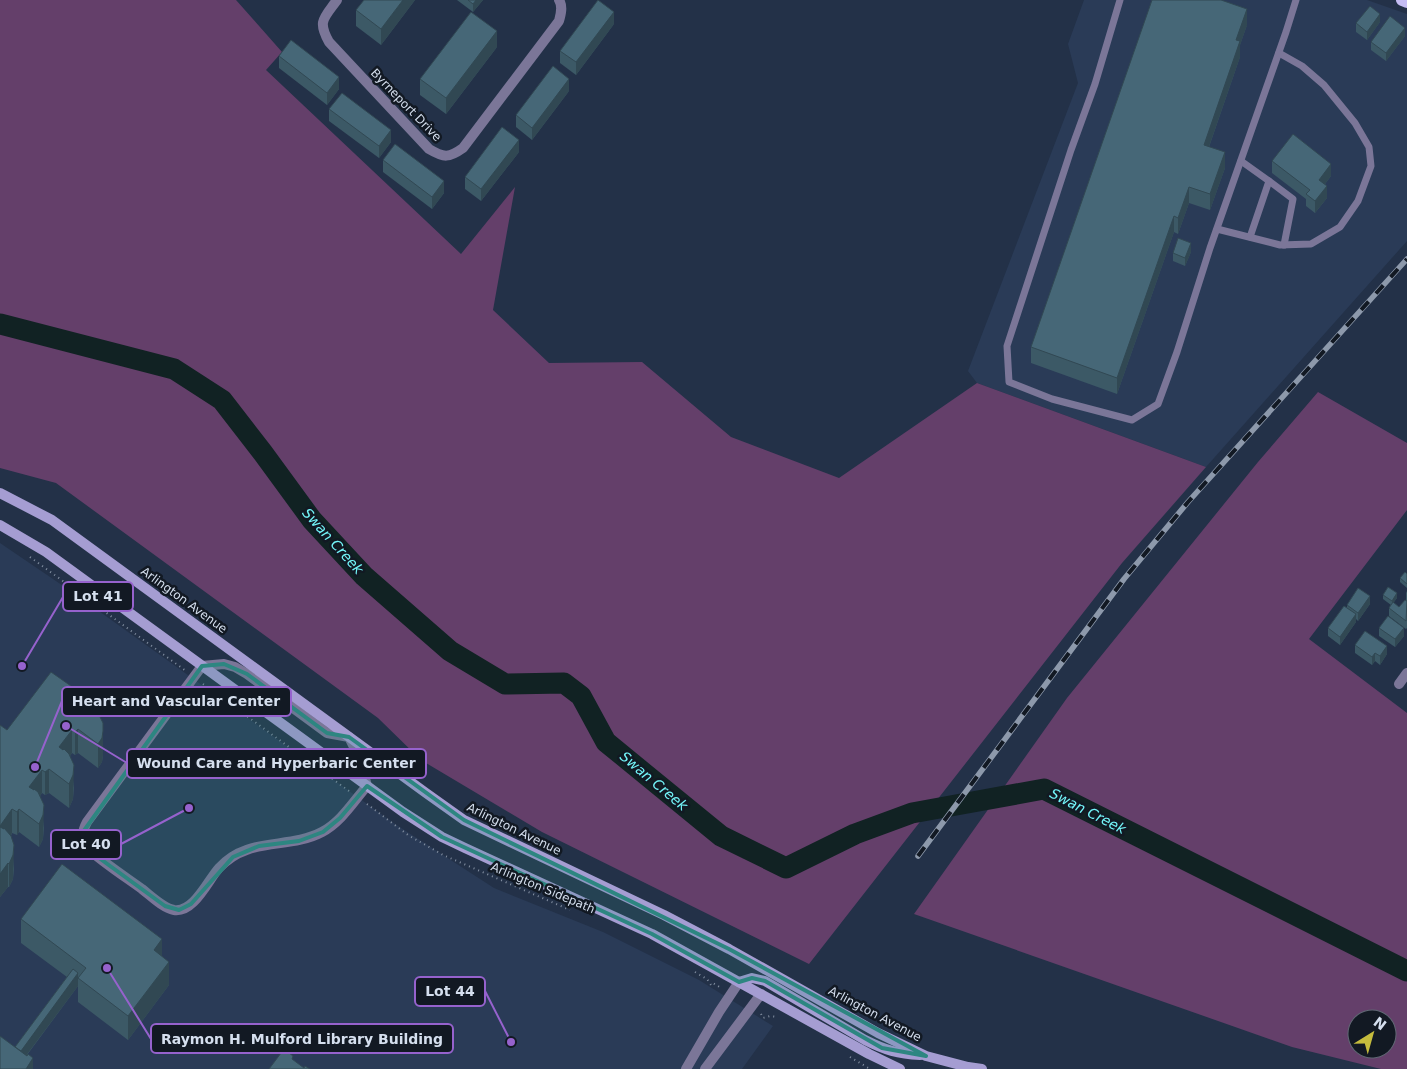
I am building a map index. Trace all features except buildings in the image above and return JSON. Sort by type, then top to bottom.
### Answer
[{"type":"main road","points":[[1402,0],[1407,2]]},
{"type":"street","name":"Byrneport Drive","points":[[337,0],[322,21],[323,31],[329,42],[428,149],[439,155],[453,155],[463,148],[559,21],[561,11],[561,2],[559,0]]},
{"type":"street","name":"Arlington Avenue","points":[[0,493],[52,520],[464,820],[729,949],[878,1033],[926,1056],[982,1069]]},
{"type":"street","points":[[0,525],[46,552],[366,786],[442,837],[652,934],[869,1054],[900,1069]]},
{"type":"street","points":[[224,664],[235,667],[327,733],[349,737],[360,759],[366,786],[340,818],[323,832],[298,841],[259,846],[245,850],[233,857],[219,868],[191,904],[184,909],[174,910],[160,902],[91,851],[83,841],[82,832],[86,822],[202,666],[224,664]]},
{"type":"street","points":[[1399,684],[1407,673]]},
{"type":"street","points":[[686,1069],[739,982],[752,978],[765,981],[865,1040],[882,1048],[902,1054],[926,1056]]},
{"type":"street","points":[[705,1069],[761,994]]},
{"type":"lane","points":[[1120,0],[1095,84],[1071,150],[1007,346],[1009,382],[1052,399],[1132,420],[1158,404],[1296,0]]},
{"type":"lane","points":[[1217,229],[1284,245],[1311,244],[1340,227],[1358,201],[1371,166],[1369,148],[1355,122],[1324,85],[1302,66],[1279,53]]},
{"type":"lane","points":[[1241,161],[1293,199],[1284,245]]},
{"type":"lane","points":[[1250,237],[1270,181]]},
{"type":"path","points":[[26,554],[184,670]]},
{"type":"path","points":[[199,681],[351,792]]},
{"type":"path","name":"Arlington Sidepath","points":[[366,804],[408,835],[443,855],[577,913]]},
{"type":"path","points":[[692,970],[707,978],[711,985],[714,983]]},
{"type":"path","points":[[762,1015],[763,1018],[778,1016]]},
{"type":"path","points":[[846,1055],[870,1069]]},
{"type":"highlighted area","points":[[224,664],[247,674],[327,733],[349,737],[464,820],[729,949],[926,1056],[882,1048],[765,981],[752,978],[739,982],[652,934],[442,837],[367,786],[340,818],[323,832],[299,841],[259,846],[233,857],[191,904],[179,910],[165,906],[95,855],[85,845],[83,832],[202,666]]},
{"type":"shaded area","points":[[0,0],[236,0],[282,52],[266,70],[461,254],[515,187],[493,310],[549,363],[642,362],[731,437],[839,478],[977,383],[1206,467],[1122,563],[809,964],[542,832],[421,760],[378,718],[56,483],[0,468]]},
{"type":"shaded area","points":[[1084,0],[1367,0],[1407,14],[1407,241],[1206,467],[977,383],[968,371],[1078,83],[1068,44]]},
{"type":"shaded area","points":[[1318,392],[1407,443],[1407,510],[1309,639],[1407,713],[1407,1069],[1381,1069],[1292,1047],[914,914],[1067,698],[1258,462]]},
{"type":"shaded area","points":[[0,543],[78,596],[395,824],[494,888],[603,932],[699,980],[773,1026],[742,1069],[0,1069]]},
{"type":"waterway","name":"Swan Creek","points":[[0,324],[174,369],[222,400],[312,520],[364,576],[450,651],[505,684],[564,683],[581,696],[606,742],[721,836],[786,868],[855,834],[912,813],[1044,789],[1407,971]]},
{"type":"railway","points":[[918,856],[1124,579],[1188,502],[1407,259]]},
{"type":"place","name":"Lot 41","points":[[22,666]]},
{"type":"place","name":"Wound Care and Hyperbaric Center","points":[[66,726]]},
{"type":"place","name":"Heart and Vascular Center","points":[[35,767]]},
{"type":"place","name":"Lot 40","points":[[189,808]]},
{"type":"place","name":"Raymon H. Mulford Library Building","points":[[107,968]]},
{"type":"place","name":"Lot 44","points":[[511,1042]]}]
